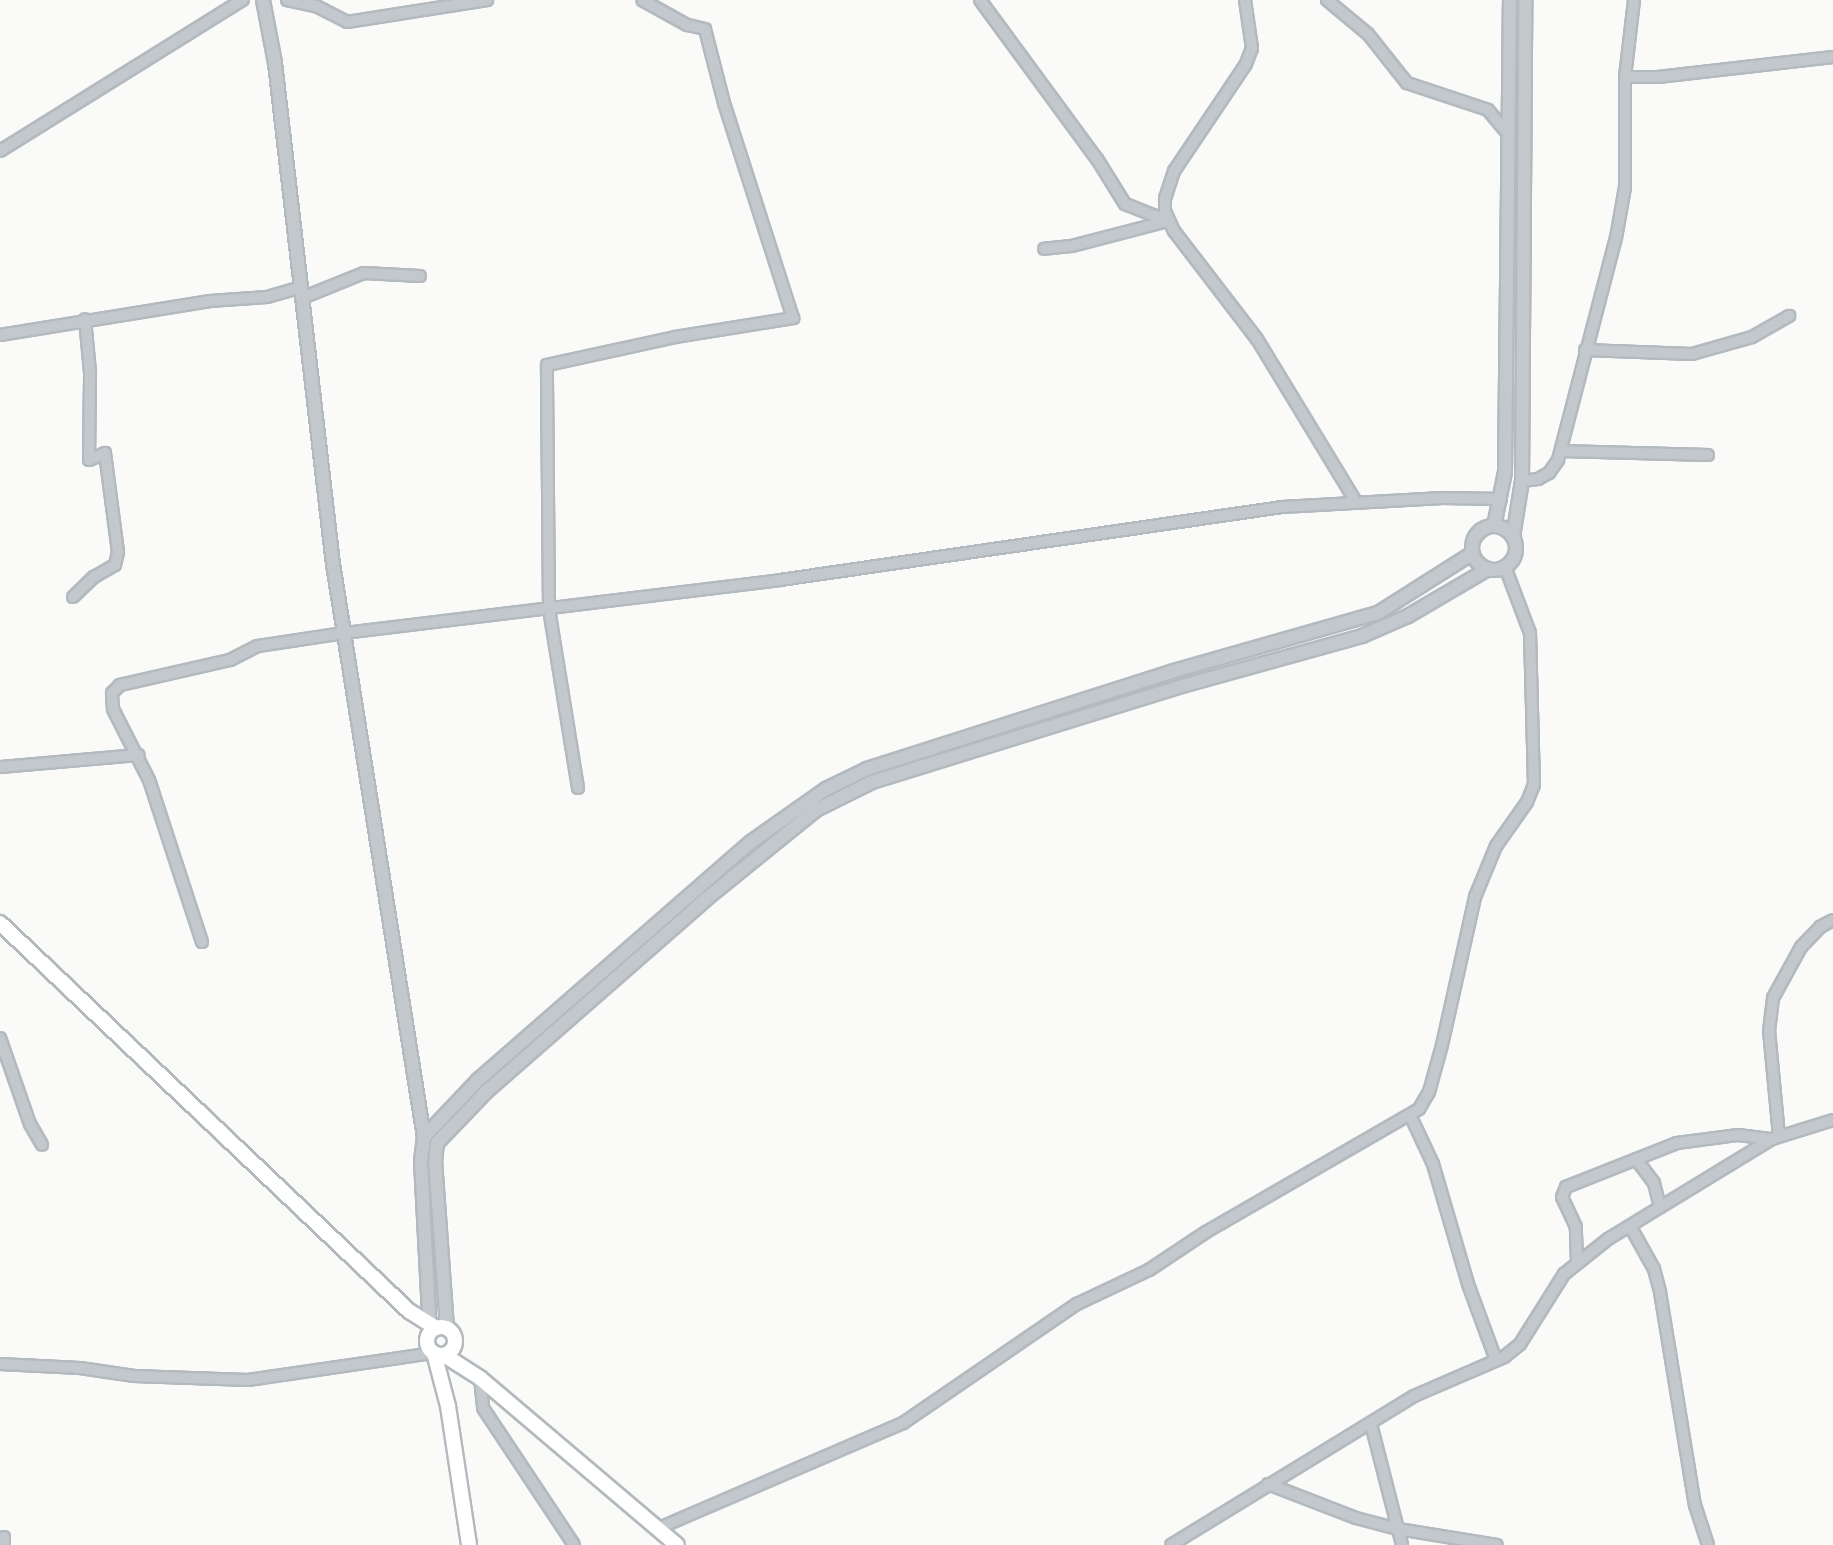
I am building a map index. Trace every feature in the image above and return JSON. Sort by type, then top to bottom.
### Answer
[{"type":"main road","points":[[0,923],[480,1378],[677,1545]]},
{"type":"main road","points":[[441,1341],[480,1378]]},
{"type":"main road","points":[[441,1341],[469,1545]]},
{"type":"main road","points":[[441,1341],[448,1406]]},
{"type":"street","points":[[0,151],[243,0]]},
{"type":"street","points":[[263,0],[275,63],[344,633],[424,1137],[421,1161],[441,1341]]},
{"type":"street","points":[[287,0],[316,6],[347,22],[487,0]]},
{"type":"street","points":[[578,788],[549,608],[547,365],[675,337],[793,318],[724,103],[705,29],[687,25],[642,0]]},
{"type":"street","points":[[980,0],[1097,159],[1125,204],[1168,221]]},
{"type":"street","points":[[1245,0],[1251,32],[1249,56],[1174,171],[1165,198],[1168,221],[1257,339],[1356,502]]},
{"type":"street","points":[[1327,0],[1368,34],[1407,83],[1488,110],[1511,136]]},
{"type":"street","points":[[1494,526],[1505,472],[1511,136],[1510,0]]},
{"type":"street","points":[[441,1341],[437,1143],[499,1080],[706,899],[816,810],[872,782],[1182,686],[1362,636],[1408,616],[1488,569],[1505,567],[1515,554],[1513,537],[1522,481],[1525,0]]},
{"type":"street","points":[[1522,481],[1538,479],[1549,473],[1561,451],[1622,209],[1625,77],[1634,0]]},
{"type":"street","points":[[1625,77],[1667,76],[1833,57]]},
{"type":"street","points":[[1044,249],[1071,246],[1168,221]]},
{"type":"street","points":[[0,335],[85,319],[302,293],[364,273],[420,276]]},
{"type":"street","points":[[1585,350],[1692,354],[1752,337],[1789,316]]},
{"type":"street","points":[[73,597],[94,577],[115,565],[118,552],[105,453],[89,460],[90,372],[85,319]]},
{"type":"street","points":[[1561,451],[1708,455]]},
{"type":"street","points":[[202,942],[138,755],[113,709],[112,693],[120,685],[230,660],[258,646],[344,633],[780,580],[1282,507],[1501,499]]},
{"type":"street","points":[[1488,569],[1479,563],[1473,553],[1473,542],[1479,532],[1494,526],[1505,529],[1513,537]]},
{"type":"street","points":[[424,1137],[478,1080],[697,888],[751,842],[836,783],[867,769],[1174,671],[1378,613],[1473,553]]},
{"type":"street","points":[[659,1528],[903,1423],[1077,1304],[1149,1270],[1206,1232],[1411,1117],[1429,1092],[1475,897],[1487,863],[1534,785],[1530,633],[1505,567]]},
{"type":"street","points":[[0,767],[138,755]]},
{"type":"street","points":[[1776,1138],[1769,1031],[1773,998],[1801,947],[1820,927],[1833,920]]},
{"type":"street","points":[[0,1038],[30,1124],[42,1145]]},
{"type":"street","points":[[1411,1117],[1433,1164],[1468,1284],[1496,1360]]},
{"type":"street","points":[[1171,1545],[1414,1396],[1496,1360],[1520,1344],[1558,1281],[1577,1262],[1630,1226],[1776,1138],[1833,1120]]},
{"type":"street","points":[[1577,1262],[1576,1227],[1561,1192],[1566,1187],[1677,1143],[1738,1135],[1776,1138]]},
{"type":"street","points":[[1636,1159],[1654,1183],[1660,1207]]},
{"type":"street","points":[[1630,1226],[1654,1269],[1660,1292],[1695,1505],[1708,1545]]},
{"type":"street","points":[[0,1364],[80,1368],[134,1376],[248,1380],[441,1341]]},
{"type":"street","points":[[480,1378],[483,1408],[574,1545]]},
{"type":"street","points":[[1371,1424],[1402,1545]]},
{"type":"street","points":[[1268,1484],[1356,1518],[1398,1529],[1497,1545]]}]
